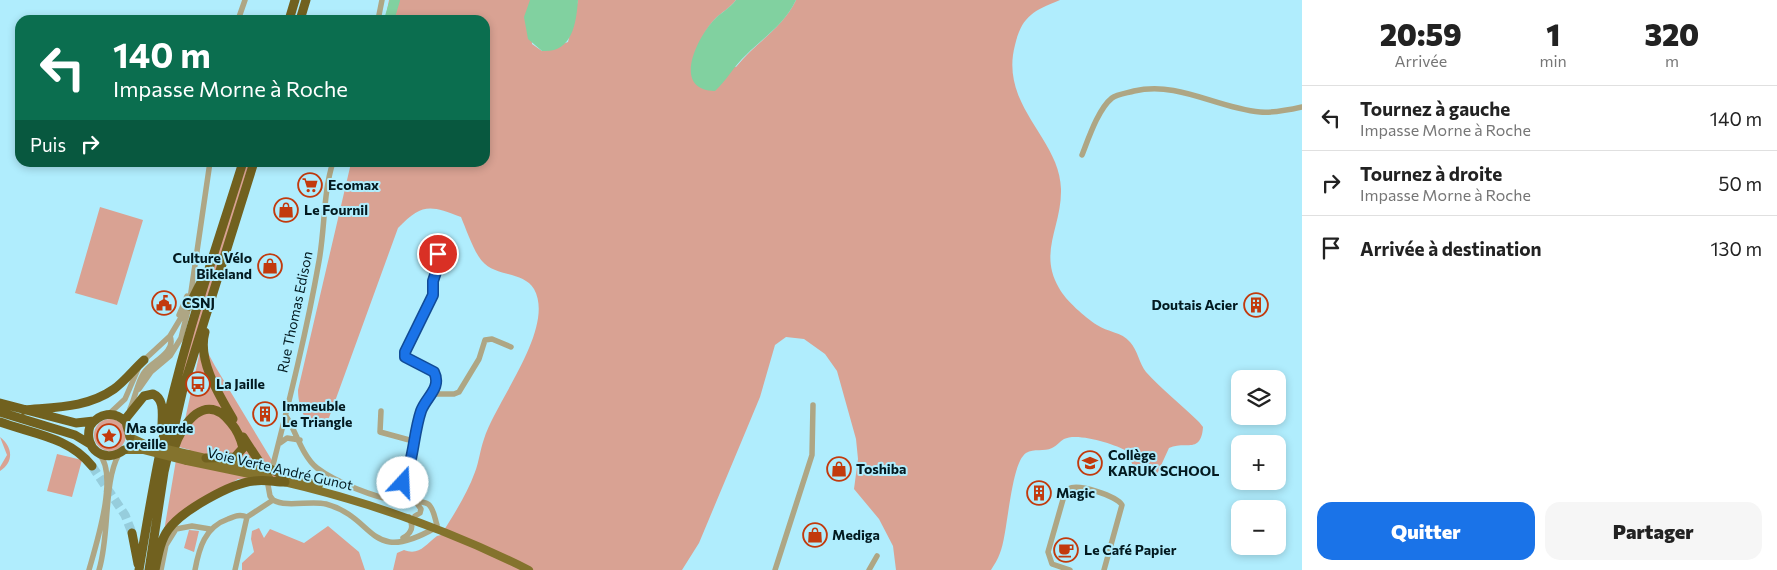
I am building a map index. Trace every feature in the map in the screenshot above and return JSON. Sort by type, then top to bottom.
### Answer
[{"type":"highway","points":[[291,15],[296,0]]},
{"type":"highway","points":[[302,15],[306,0]]},
{"type":"highway","points":[[139,570],[162,442],[214,252],[242,167]]},
{"type":"highway","points":[[149,570],[162,481],[174,425],[195,345],[252,167]]},
{"type":"highway","points":[[189,306],[214,252]]},
{"type":"highway","points":[[224,256],[202,342],[203,351],[228,412],[256,459],[266,468],[285,479]]},
{"type":"highway","points":[[24,410],[57,408],[92,401],[115,388],[144,360]]},
{"type":"highway","points":[[126,419],[144,396],[149,394],[158,396],[162,410],[162,442]]},
{"type":"highway","points":[[0,403],[76,424],[94,421],[109,414],[126,419]]},
{"type":"highway","points":[[154,570],[168,477],[178,437],[191,417],[205,409],[213,410],[225,416],[240,437],[243,448],[235,457],[206,458]]},
{"type":"highway","points":[[0,412],[75,435],[90,444],[99,454],[110,457],[122,452]]},
{"type":"highway","points":[[126,419],[130,437]]},
{"type":"highway","points":[[90,444],[88,432],[94,421]]},
{"type":"highway","points":[[0,422],[70,446],[85,456],[92,466]]},
{"type":"highway","points":[[154,570],[164,537],[173,523],[183,516],[237,485],[257,480],[285,479]]},
{"type":"highway","points":[[132,532],[139,570]]},
{"type":"main road","name":"Voie Verte André Gunot","points":[[130,437],[145,447],[285,479]]},
{"type":"main road","name":"Voie Verte André Gunot","points":[[122,452],[145,447]]},
{"type":"main road","name":"Voie Verte André Gunot","points":[[187,458],[206,458],[396,507],[412,517],[529,570]]},
{"type":"street","points":[[240,15],[244,0]]},
{"type":"street","points":[[379,15],[382,0]]},
{"type":"street","points":[[1082,155],[1092,130],[1105,107],[1112,98],[1123,94],[1161,88],[1180,91],[1261,112],[1302,107]]},
{"type":"street","points":[[139,389],[146,378],[175,349],[180,338],[189,306],[209,167]]},
{"type":"street","name":"Rue Thomas Edison","points":[[273,466],[286,416],[318,266],[328,179],[332,167]]},
{"type":"street","points":[[396,507],[411,462],[413,441],[422,408],[433,394],[436,376],[434,372],[405,357],[405,352],[433,295],[433,281],[440,260],[438,254],[424,245]]},
{"type":"street","points":[[126,419],[145,371],[170,348],[172,341],[171,333],[190,290]]},
{"type":"street","points":[[109,414],[119,407],[125,399],[144,360],[171,333],[189,306]]},
{"type":"street","points":[[433,394],[454,394],[459,392],[480,359],[485,340],[492,339],[511,347]]},
{"type":"street","points":[[156,361],[157,349]]},
{"type":"street","points":[[775,570],[812,455],[813,406]]},
{"type":"street","points":[[380,411],[380,432],[413,441]]},
{"type":"street","points":[[268,485],[270,496],[273,500],[286,503],[316,502],[335,507],[354,518],[377,539],[407,540],[436,527],[429,505],[416,502],[396,507],[322,471],[309,459],[286,416]]},
{"type":"street","points":[[278,447],[284,439],[300,440]]},
{"type":"street","points":[[91,562],[92,568],[100,566],[107,530],[111,471],[122,452]]},
{"type":"street","points":[[89,570],[100,529],[107,471],[99,454]]},
{"type":"street","points":[[1070,570],[1052,564],[1048,552],[1064,496],[1069,489],[1076,487],[1112,496],[1122,505],[1104,570]]},
{"type":"street","points":[[235,570],[247,517],[273,500]]},
{"type":"street","points":[[395,541],[409,534],[412,526],[412,517],[420,513],[421,509],[416,502]]},
{"type":"street","points":[[195,570],[202,542],[210,529],[219,522],[238,515],[247,517]]},
{"type":"street","points":[[161,570],[166,545],[176,528],[192,526],[210,529]]},
{"type":"street","points":[[869,570],[877,556]]},
{"type":"shaded area","points":[[389,0],[530,0],[532,44],[542,51],[568,42],[578,0],[736,0],[708,27],[695,55],[736,67],[743,58],[776,28],[796,0],[1060,0],[1036,11],[1025,21],[1015,45],[1012,67],[1015,86],[1022,104],[1051,154],[1058,171],[1061,189],[1058,215],[1052,239],[1051,263],[1053,275],[1062,293],[1082,313],[1097,325],[1123,336],[1130,342],[1146,372],[1203,427],[1202,436],[1196,444],[1169,448],[1154,477],[1141,476],[1135,471],[1127,451],[1114,445],[1086,438],[1070,437],[1049,449],[1026,453],[1016,471],[1003,544],[991,570],[896,570],[893,546],[879,519],[854,489],[858,459],[856,439],[837,371],[825,354],[804,339],[786,337],[775,345],[760,397],[699,543],[682,570],[393,570],[397,553],[404,550],[418,551],[441,535],[460,505],[478,464],[490,424],[531,344],[537,324],[539,305],[534,289],[529,283],[516,276],[494,270],[482,261],[473,246],[461,217],[441,210],[420,210],[398,228],[326,426],[318,429],[309,422],[303,413],[299,402],[298,390],[350,167],[490,167],[490,15],[386,15]]},
{"type":"shaded area","points":[[530,0],[578,0],[574,28],[566,42],[560,47],[542,51],[528,39],[524,17]]},
{"type":"shaded area","points":[[736,0],[796,0],[780,23],[742,59],[715,91],[702,88],[694,82],[691,73],[691,63],[695,51],[706,29]]},
{"type":"shaded area","points":[[246,167],[250,167],[187,364],[159,477],[175,397],[209,279]]},
{"type":"shaded area","points":[[100,207],[143,220],[117,305],[75,293]]},
{"type":"shaded area","points":[[202,342],[285,482],[189,460],[190,450],[179,447]]},
{"type":"shaded area","points":[[110,419],[116,420],[121,424],[125,429],[125,441],[121,446],[116,450],[110,451],[104,450],[99,446],[95,441],[94,435],[95,429],[99,424],[104,420]]},
{"type":"shaded area","points":[[0,437],[7,445],[10,459],[0,471],[0,467],[7,455]]},
{"type":"shaded area","points":[[57,454],[82,460],[72,497],[47,491]]},
{"type":"shaded area","points":[[176,460],[256,478],[238,479],[164,531]]},
{"type":"shaded area","points":[[328,526],[359,552],[365,570],[242,570],[242,563],[254,552],[251,539],[252,531],[259,528],[264,538],[270,529],[304,543]]},
{"type":"shaded area","points":[[189,530],[199,531],[194,552],[184,548]]},
{"type":"waterway","points":[[390,15],[395,0]]},
{"type":"tunnel","points":[[92,466],[125,515],[132,533]]},
{"type":"place","name":"Ecomax","points":[[310,185]]},
{"type":"place","name":"Le Fournil","points":[[286,210]]},
{"type":"place","name":"Culture Vélo Bikeland","points":[[270,266]]},
{"type":"place","name":"CSNJ","points":[[164,303]]},
{"type":"place","name":"Doutais Acier","points":[[1256,305]]},
{"type":"place","name":"La Jaille","points":[[198,384]]},
{"type":"place","name":"Immeuble Le Triangle","points":[[265,414]]},
{"type":"place","name":"Ma sourde oreille","points":[[109,436]]},
{"type":"place","name":"Collège KARUK SCHOOL","points":[[1090,463]]},
{"type":"place","name":"Toshiba","points":[[839,469]]},
{"type":"place","name":"Magic","points":[[1039,493]]},
{"type":"place","name":"Mediga","points":[[815,535]]},
{"type":"place","name":"Le Café Papier","points":[[1066,550]]},
{"type":"route","points":[[403,483],[409,471],[415,431],[422,408],[427,399],[433,394],[436,381],[434,372],[405,357],[405,352],[433,295],[432,285],[440,260],[438,254]]}]
